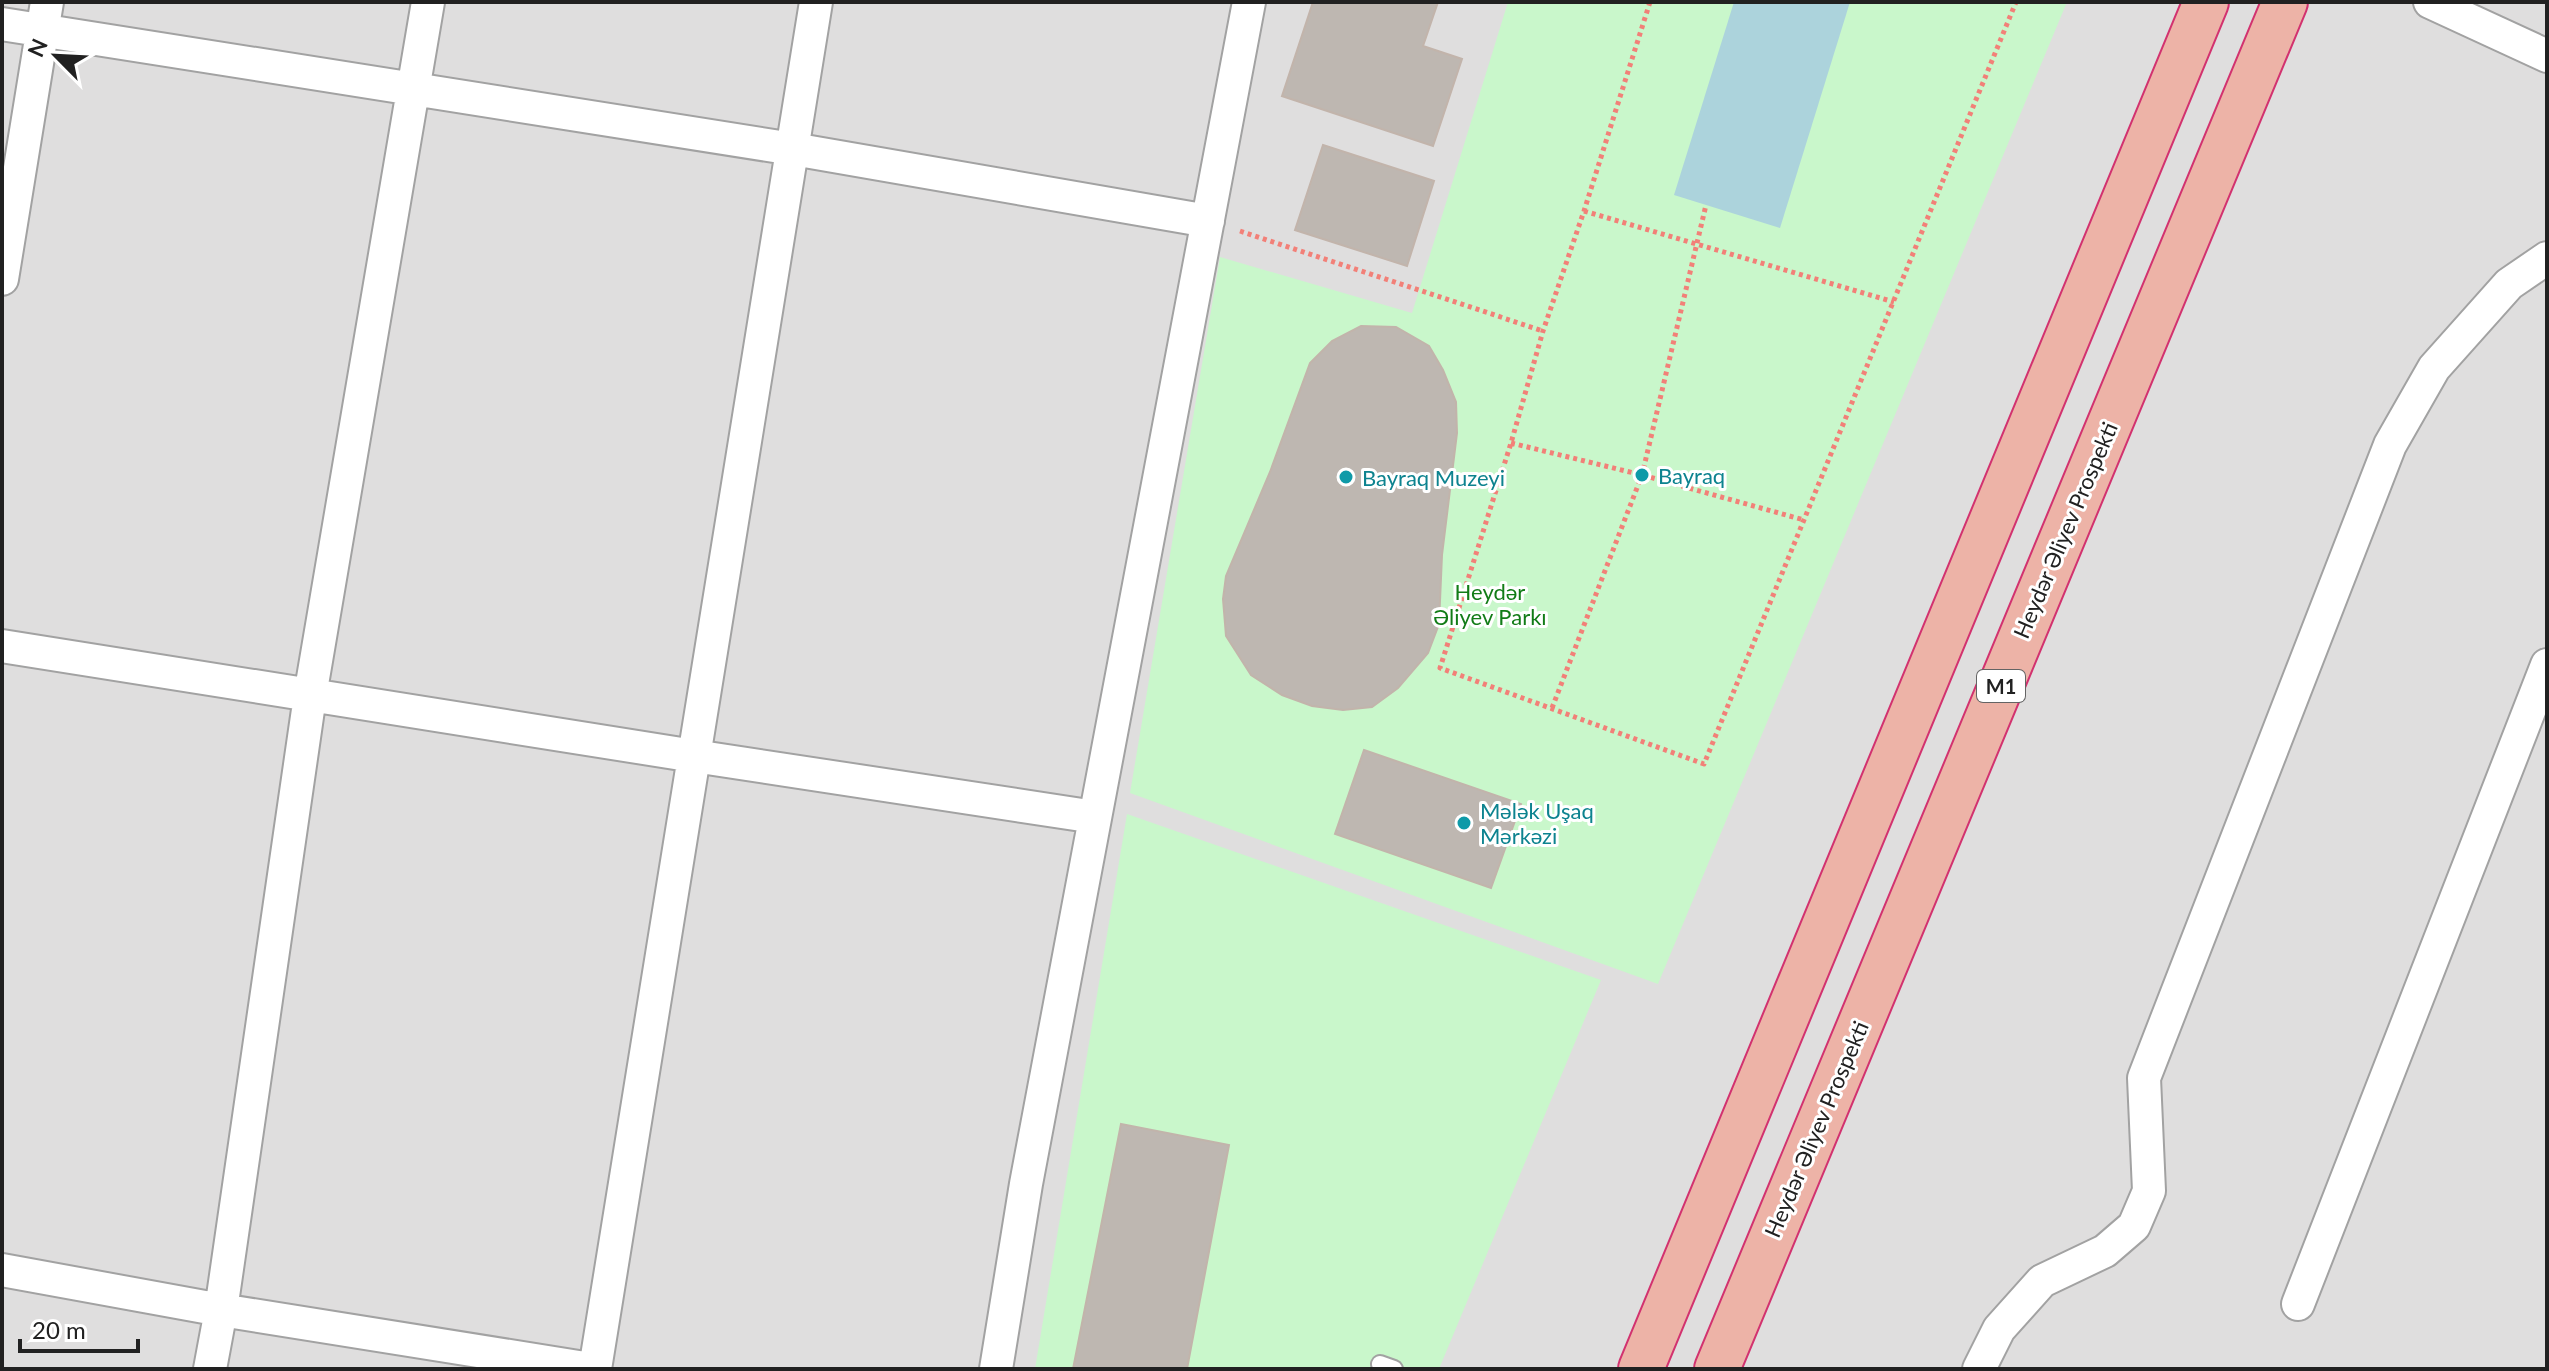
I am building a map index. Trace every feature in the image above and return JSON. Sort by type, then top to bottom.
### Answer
[{"type":"highway","points":[[1641,1369],[2206,2]]},
{"type":"highway","name":"Heydər Əliyev Prospekti","points":[[1717,1369],[2285,2]]},
{"type":"street","points":[[210,1369],[310,696],[428,2]]},
{"type":"street","points":[[2,1270],[221,1310],[593,1369],[816,2]]},
{"type":"street","points":[[996,1369],[1026,1184],[1249,2]]},
{"type":"street","points":[[2430,2],[2547,56]]},
{"type":"street","points":[[2,279],[45,16]]},
{"type":"street","points":[[2,24],[45,16],[413,88],[793,149],[1208,221]]},
{"type":"street","points":[[1979,1369],[1999,1329],[2042,1281],[2105,1251],[2134,1226],[2149,1191],[2144,1078],[2390,445],[2434,368],[2509,284],[2547,258]]},
{"type":"street","points":[[2,646],[1095,817]]},
{"type":"street","points":[[2298,1304],[2547,665]]},
{"type":"path","points":[[1650,2],[1543,331],[1440,668],[1704,764],[2016,2]]},
{"type":"path","points":[[1552,708],[1642,475],[1706,205]]},
{"type":"path","points":[[1584,211],[1894,302]]},
{"type":"path","points":[[1208,221],[1543,331]]},
{"type":"path","points":[[1511,443],[1804,520]]},
{"type":"shaded area","points":[[2,2],[2547,2],[2547,1369],[2,1369]]},
{"type":"green space","name":"Heydər Əliyev Parkı","points":[[1508,2],[2067,2],[1658,984],[1130,793],[1220,257],[1412,313]]},
{"type":"green space","points":[[1127,814],[1601,980],[1439,1369],[1035,1369]]},
{"type":"water","points":[[1734,2],[1850,2],[1780,228],[1674,195]]},
{"type":"building","points":[[1313,2],[1438,2],[1423,46],[1462,59],[1433,146],[1282,96]]},
{"type":"building","points":[[1323,145],[1434,181],[1407,266],[1295,230]]},
{"type":"building","points":[[1361,326],[1396,327],[1429,346],[1456,402],[1457,433],[1442,555],[1439,624],[1428,653],[1398,688],[1372,707],[1343,710],[1312,706],[1282,695],[1251,675],[1226,636],[1223,599],[1226,576],[1270,472],[1310,363],[1332,341]]},
{"type":"building","points":[[1364,750],[1521,804],[1491,888],[1335,834]]},
{"type":"building","points":[[1121,1124],[1229,1145],[1187,1369],[1073,1369]]},
{"type":"place","name":"Bayraq","points":[[1642,475]]},
{"type":"place","name":"Bayraq Muzeyi","points":[[1346,477]]},
{"type":"place","name":"Mələk Uşaq Mərkəzi","points":[[1464,823]]}]
